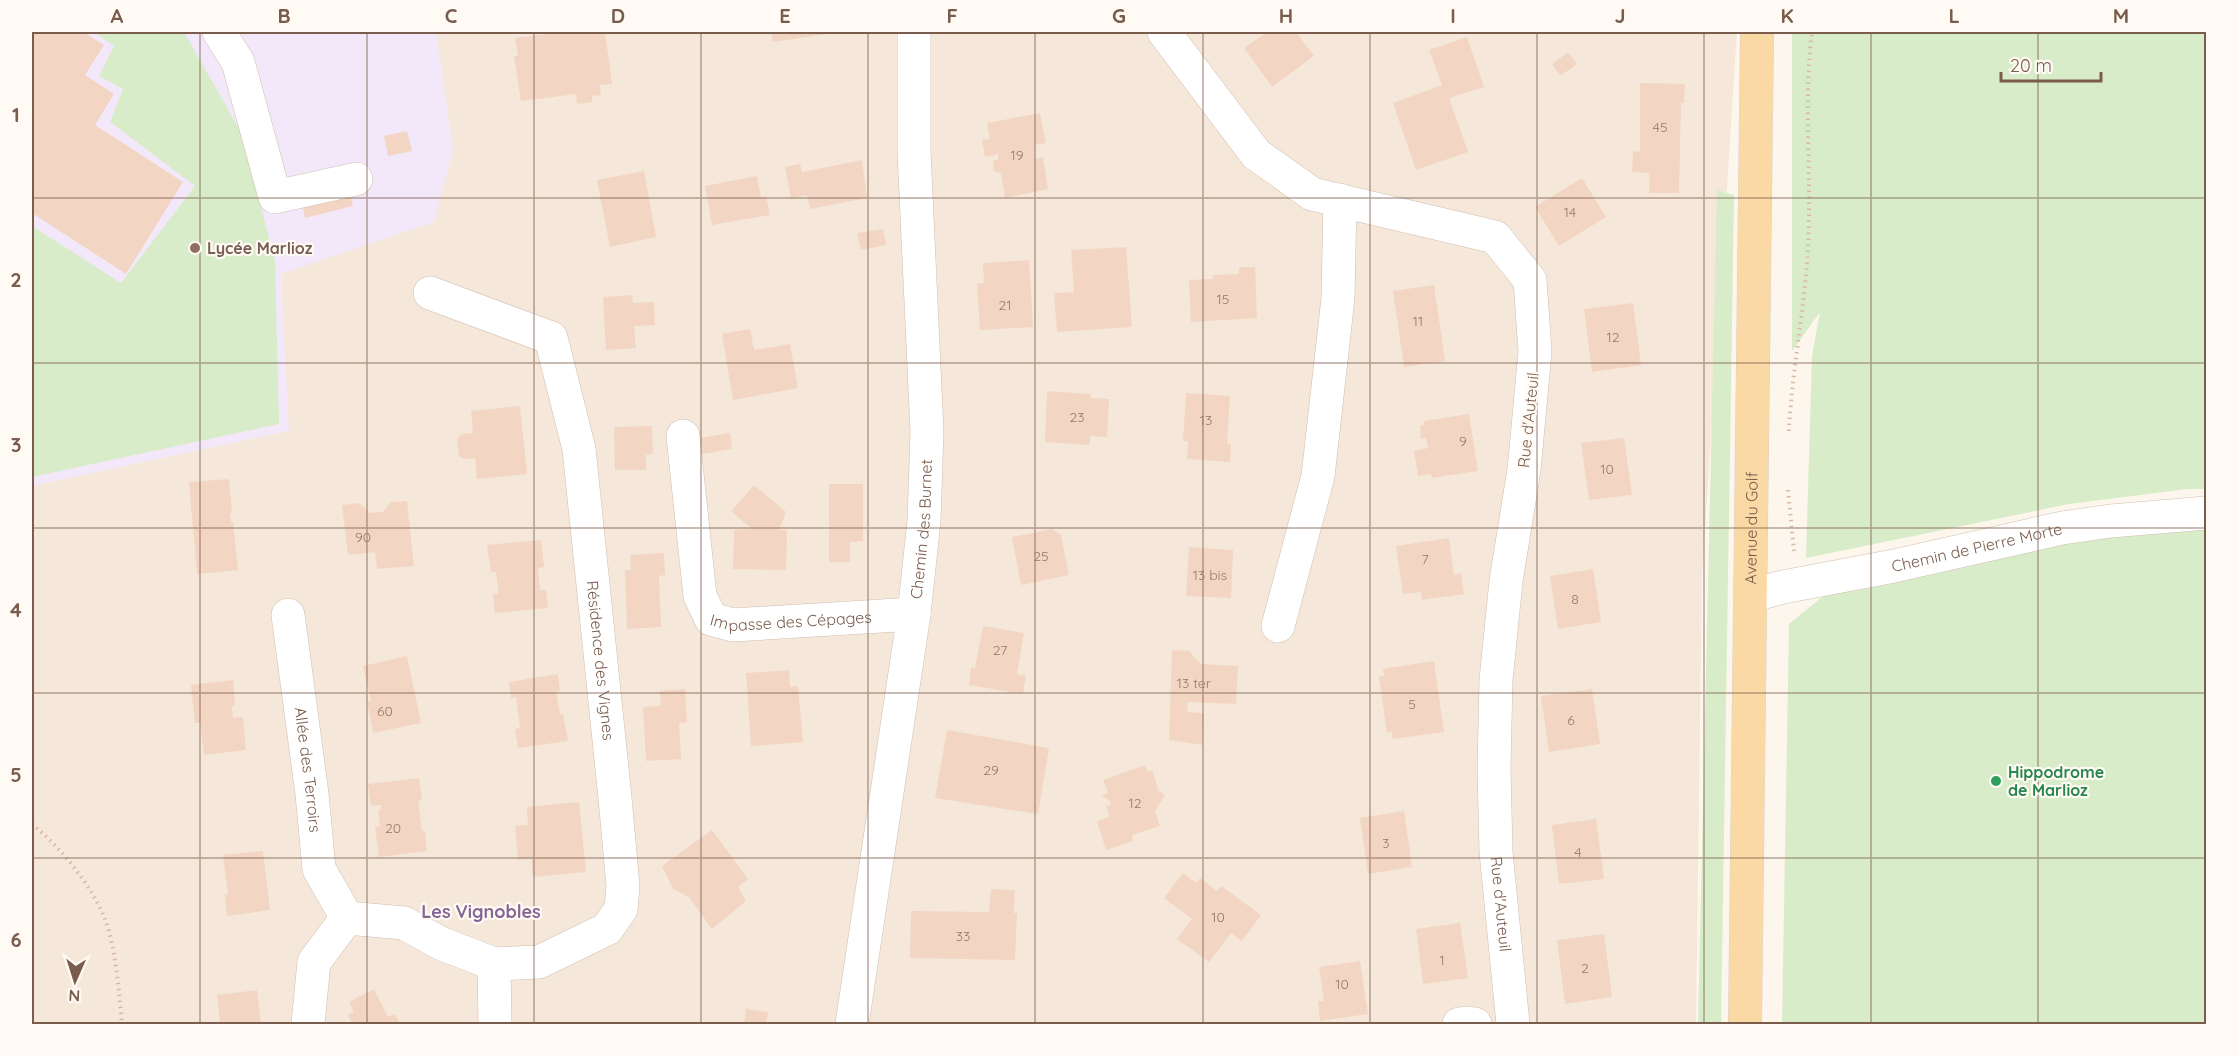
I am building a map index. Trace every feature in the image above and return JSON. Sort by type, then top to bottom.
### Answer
[{"type":"main road","name":"Avenue du Golf","points":[[1745,1024],[1756,32]]},
{"type":"street","points":[[219,32],[238,62],[275,197],[356,179]]},
{"type":"street","name":"Chemin des Burnet","points":[[852,1024],[914,614],[924,522],[927,432],[914,151],[914,32]]},
{"type":"street","name":"Rue d'Auteuil","points":[[1164,32],[1256,154],[1312,194],[1495,237],[1530,280],[1535,352],[1524,470],[1506,581],[1496,680],[1494,768],[1496,852],[1513,1024]]},
{"type":"street","points":[[1278,626],[1318,476],[1338,298],[1340,200]]},
{"type":"street","name":"Résidence des Vignes","points":[[430,293],[551,338],[579,449],[616,809],[623,886],[621,909],[607,929],[539,962],[494,964]]},
{"type":"street","name":"Impasse des Cépages","points":[[683,436],[700,596],[711,619],[733,625],[914,614]]},
{"type":"street","name":"Chemin de Pierre Morte","points":[[1750,596],[2062,528],[2111,521],[2206,513]]},
{"type":"street","name":"Allée des Terroirs","points":[[288,615],[312,794],[318,869],[348,918]]},
{"type":"street","points":[[308,1024],[314,962],[348,918],[404,923],[440,943],[494,964],[495,1024]]},
{"type":"street","points":[[1460,1024],[1475,1024]]},
{"type":"path","points":[[1788,438],[1808,248],[1808,86],[1812,32]]},
{"type":"path","points":[[1788,484],[1791,538],[1802,584]]},
{"type":"path","points":[[32,824],[66,858],[105,919],[118,976],[122,1024]]},
{"type":"shaded area","points":[[32,32],[1737,32],[1702,576],[1696,1024],[32,1024]]},
{"type":"shaded area","name":"Lycée Marlioz","points":[[32,32],[436,32],[453,149],[434,222],[281,274],[289,431],[32,486]]},
{"type":"green space","points":[[94,32],[184,32],[242,134],[275,261],[279,424],[32,477],[32,226],[121,283],[195,186],[110,122],[123,89],[99,76],[114,46]]},
{"type":"green space","points":[[1792,32],[2206,32],[2206,489],[2187,489],[2069,504],[1806,558],[1812,356],[1820,312],[1792,351]]},
{"type":"green space","points":[[1717,190],[1734,195],[1721,1024],[1698,1024]]},
{"type":"green space","name":"Hippodrome de Marlioz","points":[[2206,516],[2206,1024],[1782,1024],[1789,624],[1822,597],[1846,582]]},
{"type":"building","points":[[32,32],[83,32],[104,45],[85,75],[114,94],[95,125],[183,182],[126,274],[32,213]]},
{"type":"building","points":[[563,32],[605,32],[612,84],[600,85],[601,95],[592,96],[592,102],[577,104],[576,94],[521,101],[514,56],[518,56],[515,38]]},
{"type":"building","points":[[771,32],[834,32],[834,33],[773,42]]},
{"type":"building","points":[[1267,32],[1296,32],[1314,56],[1272,87],[1244,48]]},
{"type":"building","points":[[1467,37],[1484,87],[1449,98],[1468,152],[1416,170],[1393,103],[1442,85],[1429,50]]},
{"type":"building","points":[[1568,52],[1577,64],[1560,76],[1552,64]]},
{"type":"building","points":[[1640,83],[1685,84],[1684,103],[1681,103],[1679,193],[1649,193],[1650,173],[1632,172],[1633,151],[1640,152]]},
{"type":"building","points":[[1040,113],[1046,143],[1035,145],[1036,159],[1043,157],[1048,189],[1005,198],[1001,173],[994,171],[993,167],[994,160],[998,160],[998,154],[985,157],[982,140],[990,139],[987,123]]},
{"type":"building","points":[[407,131],[412,151],[388,156],[384,136]]},
{"type":"building","points":[[862,160],[867,198],[810,209],[807,195],[791,199],[785,167],[800,164],[802,172]]},
{"type":"building","points":[[644,171],[656,237],[610,247],[597,180]]},
{"type":"building","points":[[757,176],[761,197],[766,196],[770,215],[712,225],[705,186]]},
{"type":"building","points":[[1582,178],[1606,217],[1559,246],[1535,207]]},
{"type":"building","points":[[348,187],[353,206],[305,218],[301,199]]},
{"type":"building","points":[[883,229],[886,245],[861,250],[857,233]]},
{"type":"building","points":[[1126,247],[1132,327],[1057,332],[1054,293],[1074,292],[1071,250]]},
{"type":"building","points":[[1029,260],[1033,327],[980,330],[977,283],[984,283],[983,263]]},
{"type":"building","points":[[1239,267],[1255,267],[1257,318],[1191,322],[1189,280],[1213,279],[1213,275],[1239,274]]},
{"type":"building","points":[[1434,285],[1445,361],[1404,367],[1393,291]]},
{"type":"building","points":[[632,295],[633,303],[654,302],[655,325],[634,326],[636,348],[606,350],[603,297]]},
{"type":"building","points":[[1633,303],[1641,365],[1592,372],[1584,309]]},
{"type":"building","points":[[750,329],[754,350],[790,344],[798,388],[733,400],[722,334]]},
{"type":"building","points":[[1047,391],[1091,394],[1091,398],[1109,399],[1107,437],[1090,436],[1090,445],[1045,442]]},
{"type":"building","points":[[1186,393],[1230,396],[1227,443],[1231,444],[1230,462],[1187,459],[1188,441],[1183,441]]},
{"type":"building","points":[[520,406],[527,474],[477,479],[475,458],[464,459],[459,456],[457,439],[462,434],[473,433],[471,411]]},
{"type":"building","points":[[1469,414],[1478,471],[1432,478],[1431,474],[1418,476],[1414,451],[1428,448],[1426,438],[1421,439],[1420,426],[1424,425],[1424,421]]},
{"type":"building","points":[[652,426],[653,454],[646,455],[646,470],[615,470],[614,427]]},
{"type":"building","points":[[730,433],[732,449],[702,454],[700,438]]},
{"type":"building","points":[[1624,438],[1632,495],[1589,500],[1581,443]]},
{"type":"building","points":[[229,479],[232,513],[230,513],[238,570],[197,574],[189,482]]},
{"type":"building","points":[[829,484],[863,484],[863,541],[850,542],[850,562],[829,562]]},
{"type":"building","points":[[754,485],[786,512],[779,530],[787,530],[786,570],[733,569],[734,530],[752,529],[731,511]]},
{"type":"building","points":[[407,501],[414,566],[377,569],[375,552],[348,555],[342,505],[359,503],[371,513],[383,512],[391,502]]},
{"type":"building","points":[[1052,529],[1061,535],[1069,575],[1021,585],[1012,537]]},
{"type":"building","points":[[1449,538],[1454,575],[1461,573],[1464,594],[1422,600],[1421,592],[1403,594],[1396,546]]},
{"type":"building","points":[[541,540],[544,567],[538,568],[540,590],[546,590],[548,608],[495,613],[493,594],[499,594],[496,572],[491,572],[487,545]]},
{"type":"building","points":[[1189,547],[1233,550],[1231,598],[1186,596]]},
{"type":"building","points":[[664,553],[665,575],[659,576],[661,627],[627,629],[625,570],[631,570],[630,555]]},
{"type":"building","points":[[1593,569],[1601,622],[1558,629],[1550,576]]},
{"type":"building","points":[[983,626],[1024,633],[1017,674],[1026,676],[1023,694],[969,685],[971,667],[975,668]]},
{"type":"building","points":[[1172,650],[1189,651],[1201,664],[1238,666],[1236,704],[1188,702],[1187,712],[1204,713],[1203,745],[1169,740]]},
{"type":"building","points":[[407,656],[421,723],[373,733],[367,701],[371,701],[363,666]]},
{"type":"building","points":[[1434,661],[1444,732],[1392,739],[1392,732],[1387,733],[1379,676],[1384,676],[1383,669]]},
{"type":"building","points":[[789,670],[790,687],[798,686],[803,742],[751,746],[746,673]]},
{"type":"building","points":[[558,674],[560,691],[556,692],[568,741],[518,748],[515,729],[520,728],[516,697],[511,698],[509,682]]},
{"type":"building","points":[[233,680],[235,704],[232,707],[233,718],[243,717],[246,750],[204,755],[200,723],[195,723],[191,685]]},
{"type":"building","points":[[685,689],[687,722],[679,723],[681,759],[646,761],[643,707],[661,706],[660,691]]},
{"type":"building","points":[[1592,689],[1600,744],[1549,752],[1541,696]]},
{"type":"building","points":[[947,730],[1049,748],[1038,814],[935,798]]},
{"type":"building","points":[[1145,765],[1148,772],[1152,770],[1159,791],[1165,795],[1155,811],[1160,826],[1132,835],[1133,841],[1106,850],[1097,821],[1110,817],[1106,806],[1111,805],[1109,800],[1102,796],[1108,792],[1103,780]]},
{"type":"building","points":[[419,778],[422,800],[418,801],[427,851],[379,857],[375,827],[380,826],[378,812],[382,805],[371,806],[368,784]]},
{"type":"building","points":[[579,802],[586,872],[533,877],[531,858],[518,860],[515,826],[528,825],[527,807]]},
{"type":"building","points":[[1404,811],[1412,867],[1368,874],[1360,818]]},
{"type":"building","points":[[1596,819],[1604,879],[1559,884],[1552,825]]},
{"type":"building","points":[[712,830],[748,879],[738,887],[746,901],[712,929],[689,897],[673,889],[662,866]]},
{"type":"building","points":[[263,851],[270,910],[227,916],[225,895],[228,894],[223,855]]},
{"type":"building","points":[[1183,873],[1196,883],[1200,878],[1217,891],[1221,886],[1261,915],[1242,941],[1231,933],[1209,962],[1177,939],[1192,919],[1164,898]]},
{"type":"building","points":[[991,889],[1015,890],[1014,913],[1017,913],[1015,960],[910,958],[911,911],[989,912]]},
{"type":"building","points":[[1460,923],[1468,978],[1423,984],[1416,929]]},
{"type":"building","points":[[1604,934],[1612,997],[1565,1004],[1557,940]]},
{"type":"building","points":[[1360,961],[1368,1014],[1320,1021],[1318,1001],[1324,1001],[1319,967]]},
{"type":"building","points":[[374,989],[388,1017],[395,1014],[400,1024],[352,1024],[348,1015],[354,1012],[349,1002]]},
{"type":"building","points":[[257,990],[261,1024],[220,1024],[217,995]]},
{"type":"building","points":[[746,1009],[768,1012],[766,1024],[744,1024]]},
{"type":"place","name":"Lycée Marlioz","points":[[195,248]]},
{"type":"place","name":"Hippodrome de Marlioz","points":[[1996,781]]},
{"type":"district","name":"Les Vignobles","points":[[481,911]]}]
